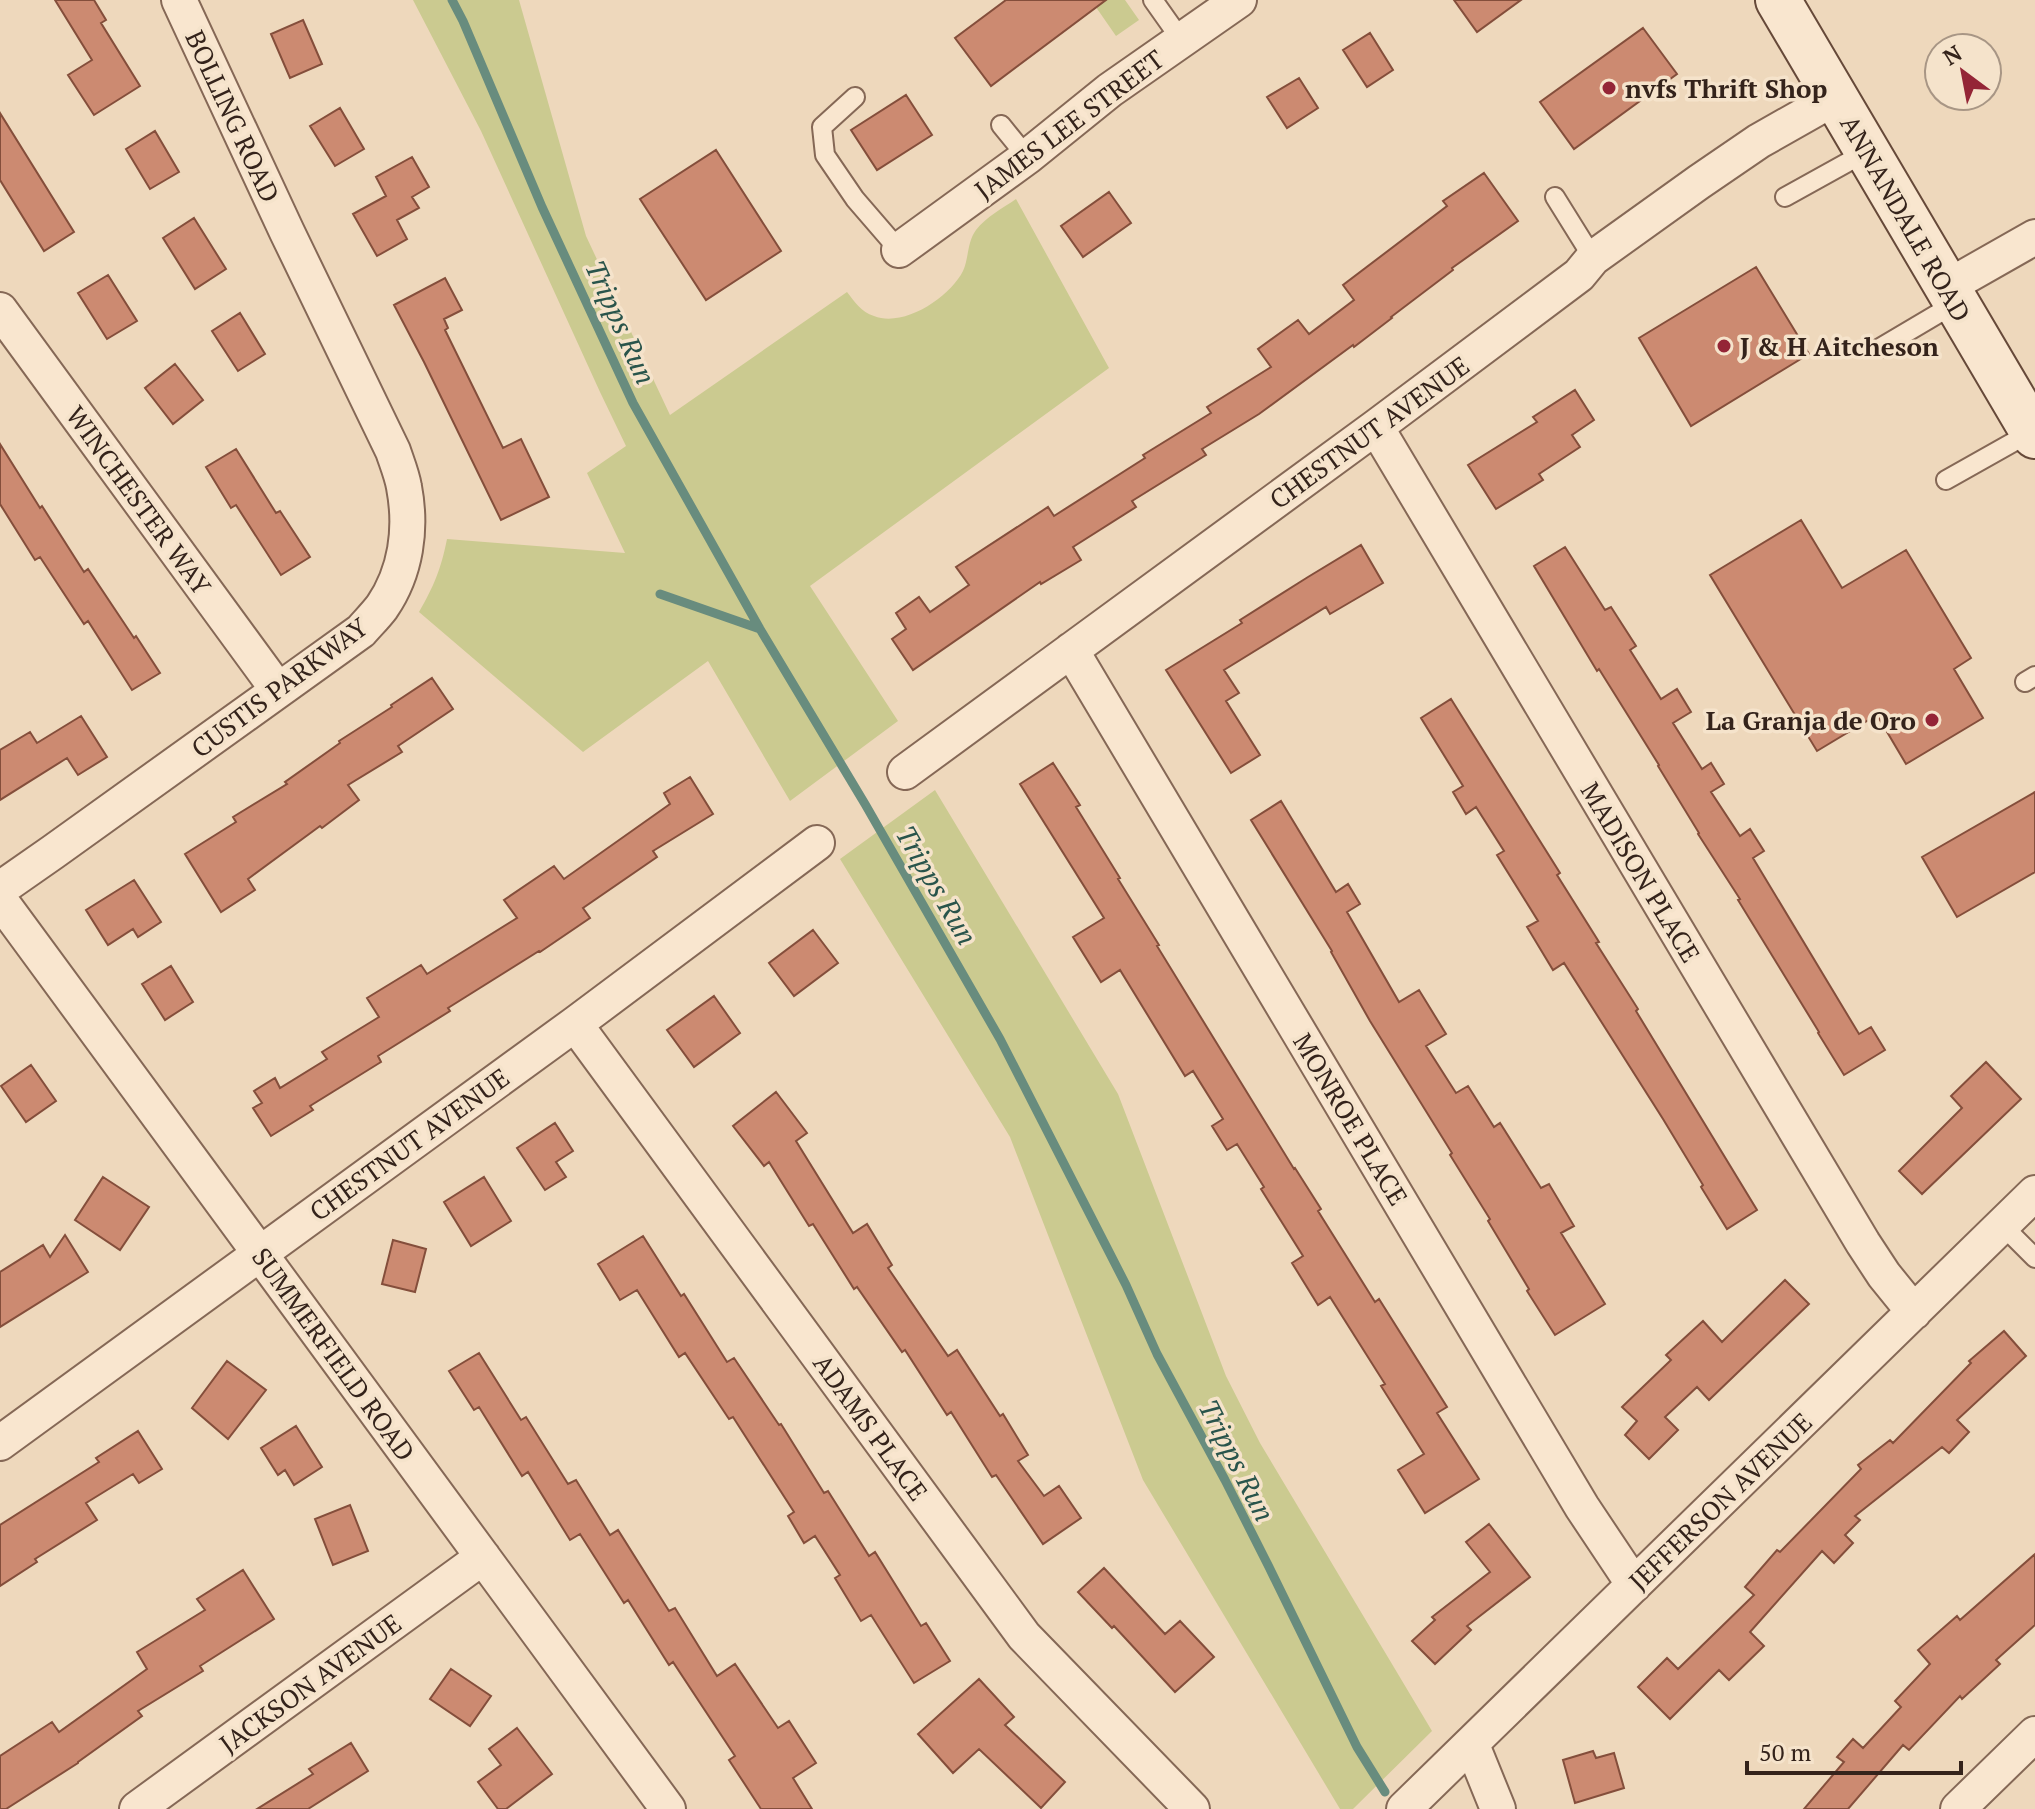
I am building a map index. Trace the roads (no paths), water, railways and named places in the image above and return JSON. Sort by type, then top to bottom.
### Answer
[{"type":"main road","name":"ANNANDALE ROAD","points":[[1778,0],[2034,434]]},
{"type":"street","name":"BOLLING ROAD","points":[[179,0],[287,232]]},
{"type":"street","name":"JAMES LEE STREET","points":[[899,250],[1027,157],[1110,90],[1239,0]]},
{"type":"street","name":"CHESTNUT AVENUE","points":[[905,772],[1376,427],[1579,275],[1593,258],[1759,141],[1835,98]]},
{"type":"street","name":"CUSTIS PARKWAY","points":[[0,889],[361,631],[381,608],[397,581],[405,554],[408,521],[404,484],[393,451],[287,232]]},
{"type":"street","points":[[1951,295],[2035,237]]},
{"type":"street","name":"WINCHESTER WAY","points":[[0,310],[278,690]]},
{"type":"street","name":"MADISON PLACE","points":[[1376,427],[1863,1243],[1914,1312]]},
{"type":"street","name":"MONROE PLACE","points":[[1071,650],[1582,1507],[1634,1585]]},
{"type":"street","name":"CHESTNUT AVENUE","points":[[0,1443],[575,1024],[817,843]]},
{"type":"street","name":"SUMMERFIELD ROAD","points":[[0,900],[668,1809]]},
{"type":"street","name":"ADAMS PLACE","points":[[575,1024],[1024,1636],[1192,1809]]},
{"type":"street","name":"JEFFERSON AVENUE","points":[[1404,1809],[2035,1193]]},
{"type":"street","name":"JACKSON AVENUE","points":[[137,1809],[483,1557]]},
{"type":"street","points":[[1958,1809],[2035,1734]]},
{"type":"street","points":[[1472,1745],[1498,1809]]},
{"type":"lane","points":[[1153,0],[1182,41]]},
{"type":"lane","points":[[855,97],[822,127],[825,155],[855,199],[899,250]]},
{"type":"lane","points":[[1001,125],[1027,157]]},
{"type":"lane","points":[[1785,197],[1868,151]]},
{"type":"lane","points":[[1555,197],[1593,258]]},
{"type":"lane","points":[[1880,348],[1951,295]]},
{"type":"lane","points":[[1946,480],[2034,434]]},
{"type":"lane","points":[[2002,1225],[2035,1258]]},
{"type":"waterway","name":"Tripps Run","points":[[452,0],[542,207],[633,403],[760,629],[1000,1039],[1126,1285],[1157,1354],[1269,1567],[1357,1747],[1385,1792]]},
{"type":"waterway","points":[[660,594],[760,629]]},
{"type":"place","name":"nvfs Thrift Shop","points":[[1609,88]]},
{"type":"place","name":"J & H Aitcheson","points":[[1724,346]]},
{"type":"place","name":"La Granja de Oro","points":[[1932,720]]}]
